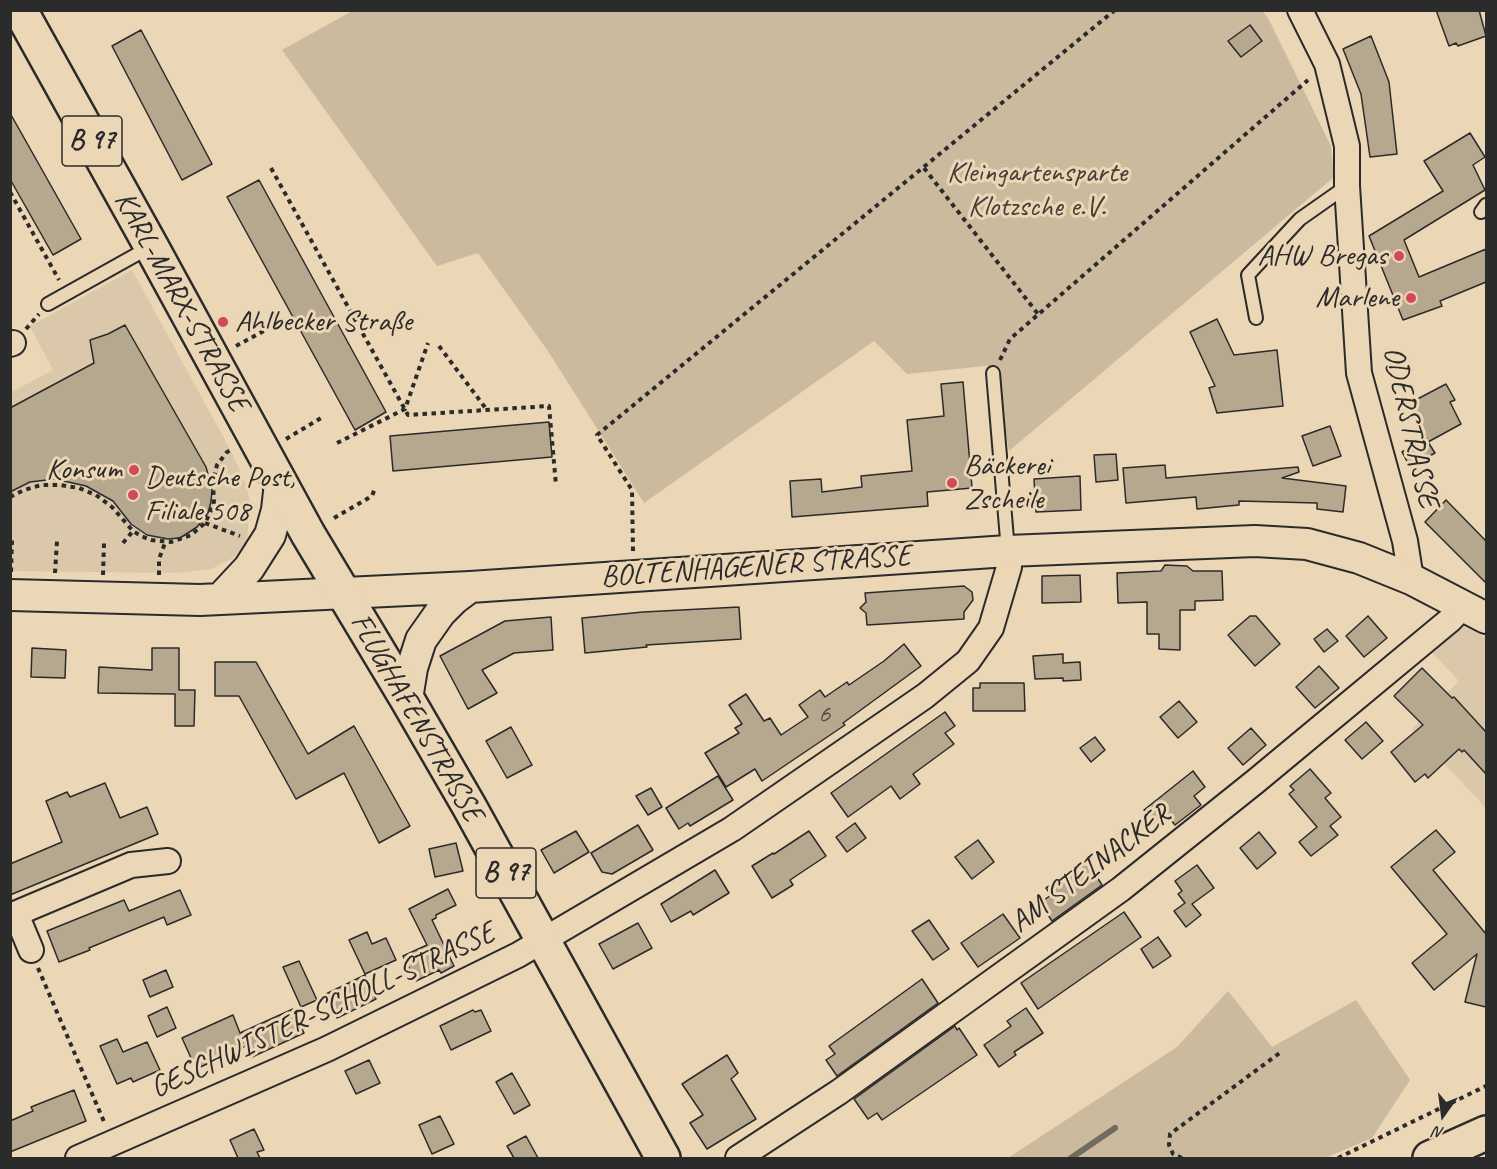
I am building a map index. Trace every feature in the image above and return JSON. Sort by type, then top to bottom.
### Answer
[{"type":"main road","name":"KARL-MARX-STRASSE","points":[[20,10],[342,594]]},
{"type":"main road","name":"FLUGHAFENSTRASSE","points":[[342,594],[407,699],[663,1158]]},
{"type":"main road","points":[[1430,1158],[1486,1133]]},
{"type":"street","name":"ODERSTRASSE","points":[[1300,10],[1327,64],[1347,146],[1347,186],[1359,373],[1405,541],[1411,579]]},
{"type":"street","points":[[221,598],[249,568],[270,535],[277,510],[280,483]]},
{"type":"street","name":"BOLTENHAGENER STRASSE","points":[[10,596],[125,600],[342,594],[1008,551],[1255,541],[1307,544],[1359,558],[1411,579],[1475,612]]},
{"type":"street","name":"GESCHWISTER-SCHOLL-STRASSE","points":[[78,1158],[327,1049],[518,955],[732,830],[925,696],[968,661],[991,628],[1010,567],[1008,551]]},
{"type":"street","points":[[407,699],[412,668],[421,640],[440,613],[454,598],[470,587]]},
{"type":"street","name":"AM STEINACKER","points":[[738,1158],[848,1085],[1121,889],[1256,781],[1450,620],[1475,612]]},
{"type":"street","points":[[31,950],[13,915],[131,865],[168,861]]},
{"type":"lane","points":[[1256,318],[1248,275],[1300,219],[1347,186]]},
{"type":"lane","points":[[48,304],[151,246]]},
{"type":"lane","points":[[993,374],[1008,551]]},
{"type":"path","points":[[633,561],[632,490],[597,435],[1115,10]]},
{"type":"path","points":[[993,374],[1010,339],[1327,64]]},
{"type":"path","points":[[271,168],[408,415],[549,406],[556,485]]},
{"type":"path","points":[[924,168],[1038,315]]},
{"type":"path","points":[[10,192],[67,294]]},
{"type":"path","points":[[12,344],[48,304]]},
{"type":"path","points":[[237,346],[271,327]]},
{"type":"path","points":[[337,443],[405,409],[428,343]]},
{"type":"path","points":[[439,346],[487,410]]},
{"type":"path","points":[[286,439],[321,418]]},
{"type":"path","points":[[10,497],[41,485],[79,488],[96,495],[112,507],[133,531],[151,540],[165,543],[181,540],[205,523],[214,504],[213,481],[217,465],[227,452],[236,448]]},
{"type":"path","points":[[334,518],[372,496],[375,488]]},
{"type":"path","points":[[205,523],[243,538]]},
{"type":"path","points":[[123,543],[133,531]]},
{"type":"path","points":[[10,580],[12,540]]},
{"type":"path","points":[[54,583],[57,541]]},
{"type":"path","points":[[102,582],[104,543]]},
{"type":"path","points":[[159,582],[159,559],[165,543]]},
{"type":"path","points":[[31,950],[113,1143]]},
{"type":"path","points":[[1182,1158],[1173,1154],[1169,1145],[1170,1134],[1281,1052]]},
{"type":"path","points":[[1338,1158],[1486,1086]]},
{"type":"shaded area","points":[[132,270],[231,451],[247,487],[250,502],[247,540],[233,558],[211,569],[176,573],[11,571],[10,393],[53,370],[30,326]]},
{"type":"shaded area","points":[[1455,622],[1486,638],[1486,808],[1412,729],[1459,681],[1427,647]]},
{"type":"green space","name":"Kleingartensparte Klotzsche e.V.","points":[[354,10],[1262,11],[1268,18],[1331,146],[1334,177],[1009,451],[995,365],[907,374],[874,341],[644,503],[548,351],[478,253],[437,266],[282,50]]},
{"type":"green space","points":[[1228,991],[1272,1047],[1356,1000],[1410,1080],[1372,1138],[1325,1158],[1008,1158],[1177,1047]]},
{"type":"building","points":[[1436,10],[1479,10],[1486,36],[1458,46],[1456,43],[1449,46]]},
{"type":"building","points":[[1250,25],[1262,41],[1241,57],[1228,41]]},
{"type":"building","points":[[141,30],[212,164],[182,180],[112,46]]},
{"type":"building","points":[[1371,36],[1389,82],[1397,154],[1370,157],[1361,94],[1343,49]]},
{"type":"building","points":[[10,113],[81,239],[53,255],[10,179]]},
{"type":"building","points":[[1470,133],[1485,157],[1473,165],[1485,190],[1404,240],[1419,277],[1486,249],[1486,282],[1440,301],[1442,306],[1403,320],[1369,236],[1443,191],[1424,161]]},
{"type":"building","points":[[259,180],[386,412],[355,430],[227,197]]},
{"type":"building","points":[[1217,319],[1234,355],[1277,350],[1283,406],[1217,413],[1209,388],[1215,386],[1190,332]]},
{"type":"building","points":[[125,325],[206,467],[212,490],[208,513],[197,527],[180,538],[168,539],[147,535],[131,524],[113,501],[86,486],[55,479],[30,482],[10,492],[10,408],[94,363],[90,340]]},
{"type":"building","points":[[963,382],[972,488],[927,492],[928,506],[792,517],[790,481],[821,479],[822,492],[862,487],[861,476],[912,471],[907,420],[944,416],[941,384]]},
{"type":"building","points":[[1446,384],[1455,400],[1450,402],[1461,424],[1428,442],[1435,453],[1410,467],[1402,452],[1426,438],[1408,404]]},
{"type":"building","points":[[549,422],[552,457],[393,471],[390,436]]},
{"type":"building","points":[[1330,426],[1341,456],[1313,466],[1302,436]]},
{"type":"building","points":[[1116,454],[1118,480],[1096,482],[1094,455]]},
{"type":"building","points":[[1165,465],[1166,478],[1298,467],[1299,472],[1282,478],[1346,486],[1343,512],[1317,509],[1317,503],[1239,501],[1239,505],[1197,509],[1196,497],[1126,503],[1123,468]]},
{"type":"building","points":[[1080,476],[1081,510],[1036,512],[1034,479]]},
{"type":"building","points":[[1446,500],[1486,541],[1486,583],[1425,522]]},
{"type":"building","points":[[1165,565],[1187,566],[1193,571],[1222,571],[1223,600],[1195,601],[1195,610],[1180,610],[1180,650],[1159,649],[1159,634],[1147,634],[1147,602],[1118,603],[1117,573],[1161,571]]},
{"type":"building","points":[[1080,575],[1081,602],[1042,603],[1042,576]]},
{"type":"building","points":[[964,586],[972,592],[973,600],[964,612],[964,619],[867,625],[866,613],[860,608],[866,602],[865,593]]},
{"type":"building","points":[[739,607],[741,639],[646,645],[647,647],[585,653],[582,618]]},
{"type":"building","points":[[1250,616],[1256,616],[1280,644],[1255,666],[1228,635]]},
{"type":"building","points":[[1368,616],[1387,638],[1364,657],[1346,636]]},
{"type":"building","points":[[551,617],[553,650],[514,653],[482,670],[497,693],[468,709],[440,656],[505,621]]},
{"type":"building","points":[[1327,629],[1338,641],[1324,652],[1314,639]]},
{"type":"building","points":[[904,644],[921,666],[843,723],[845,725],[762,781],[755,769],[726,787],[705,753],[739,733],[735,728],[742,724],[729,705],[746,694],[764,721],[770,718],[781,735],[808,717],[799,705],[820,690],[825,697],[847,682],[849,685]]},
{"type":"building","points":[[32,648],[66,650],[65,678],[31,677]]},
{"type":"building","points":[[152,648],[179,648],[179,690],[195,690],[194,726],[175,726],[175,694],[98,693],[99,667],[152,670]]},
{"type":"building","points":[[1063,654],[1063,663],[1080,662],[1081,680],[1035,679],[1033,656]]},
{"type":"building","points":[[215,662],[256,662],[308,754],[354,726],[410,826],[379,843],[344,773],[296,799],[239,696],[215,696]]},
{"type":"building","points":[[1319,666],[1339,688],[1315,708],[1296,687]]},
{"type":"building","points":[[1422,668],[1452,698],[1454,697],[1486,732],[1486,774],[1464,750],[1462,752],[1459,749],[1428,778],[1425,774],[1415,782],[1391,752],[1423,725],[1394,696]]},
{"type":"building","points":[[980,683],[1024,683],[1025,711],[973,711],[973,688],[980,688]]},
{"type":"building","points":[[1179,701],[1197,722],[1178,738],[1160,717]]},
{"type":"building","points":[[945,712],[955,726],[945,733],[954,744],[913,774],[920,784],[900,799],[891,786],[848,817],[831,793]]},
{"type":"building","points":[[1366,722],[1383,741],[1362,759],[1345,740]]},
{"type":"building","points":[[511,727],[532,765],[507,778],[486,741]]},
{"type":"building","points":[[1251,728],[1266,745],[1243,765],[1228,748]]},
{"type":"building","points":[[1095,737],[1105,750],[1091,762],[1080,748]]},
{"type":"building","points":[[1310,769],[1331,793],[1325,798],[1341,817],[1330,826],[1338,835],[1311,856],[1299,842],[1317,827],[1289,794],[1294,790],[1290,786]]},
{"type":"building","points":[[1193,771],[1205,787],[1194,796],[1201,805],[1175,825],[1170,819],[1158,827],[1144,810]]},
{"type":"building","points":[[718,776],[733,800],[690,826],[688,823],[679,829],[666,808]]},
{"type":"building","points":[[105,783],[120,818],[147,807],[158,834],[10,895],[10,864],[62,842],[46,801],[67,792],[70,797]]},
{"type":"building","points":[[651,788],[662,807],[648,815],[636,796]]},
{"type":"building","points":[[855,823],[866,838],[847,852],[836,837]]},
{"type":"building","points":[[638,825],[653,850],[612,874],[602,872],[591,853]]},
{"type":"building","points":[[1436,830],[1455,852],[1433,870],[1486,934],[1486,1007],[1465,1002],[1477,954],[1434,990],[1412,963],[1447,934],[1391,867]]},
{"type":"building","points":[[576,831],[589,852],[554,873],[541,850]]},
{"type":"building","points":[[809,831],[826,856],[790,880],[793,885],[772,898],[752,866]]},
{"type":"building","points":[[1259,832],[1276,853],[1257,869],[1240,848]]},
{"type":"building","points":[[978,840],[994,862],[972,879],[955,857]]},
{"type":"building","points":[[456,843],[463,871],[435,877],[429,849]]},
{"type":"building","points":[[1087,861],[1102,885],[1052,921],[1040,903],[1051,895],[1046,888]]},
{"type":"building","points":[[1197,865],[1214,888],[1192,904],[1201,915],[1186,927],[1174,911],[1185,903],[1178,894],[1182,891],[1175,881]]},
{"type":"building","points":[[715,870],[729,893],[693,915],[691,911],[671,922],[661,904]]},
{"type":"building","points":[[448,889],[456,905],[436,915],[436,918],[432,920],[454,966],[416,981],[403,956],[427,945],[409,909]]},
{"type":"building","points":[[180,890],[191,915],[167,925],[164,917],[59,962],[47,931],[124,900],[129,911]]},
{"type":"building","points":[[1124,912],[1141,937],[1038,1009],[1021,983]]},
{"type":"building","points":[[1003,914],[1020,938],[978,967],[961,943]]},
{"type":"building","points":[[929,920],[949,949],[933,960],[912,931]]},
{"type":"building","points":[[638,923],[652,948],[613,969],[599,944]]},
{"type":"building","points":[[367,932],[372,944],[386,938],[396,960],[365,974],[349,940]]},
{"type":"building","points":[[1158,937],[1171,956],[1153,968],[1141,949]]},
{"type":"building","points":[[299,961],[317,1000],[301,1007],[283,967]]},
{"type":"building","points":[[166,970],[173,987],[150,997],[143,980]]},
{"type":"building","points":[[365,975],[376,999],[337,1018],[326,994]]},
{"type":"building","points":[[922,979],[938,1003],[837,1076],[826,1060],[835,1054],[829,1046]]},
{"type":"building","points":[[167,1007],[176,1028],[157,1037],[148,1016]]},
{"type":"building","points":[[1026,1008],[1043,1033],[1014,1052],[1016,1055],[999,1067],[984,1045],[1011,1026],[1007,1021]]},
{"type":"building","points":[[293,1009],[304,1033],[252,1057],[243,1040],[246,1046],[196,1069],[182,1038],[233,1015],[240,1033]]},
{"type":"building","points":[[473,1010],[475,1012],[481,1010],[491,1031],[451,1050],[440,1026]]},
{"type":"building","points":[[955,1026],[957,1030],[959,1028],[977,1055],[882,1120],[877,1113],[868,1119],[854,1099]]},
{"type":"building","points":[[117,1039],[123,1052],[147,1042],[160,1070],[133,1082],[131,1078],[117,1084],[100,1046]]},
{"type":"building","points":[[727,1055],[738,1073],[731,1079],[756,1119],[707,1149],[690,1123],[703,1115],[682,1084]]},
{"type":"building","points":[[369,1060],[380,1083],[356,1094],[345,1071]]},
{"type":"building","points":[[512,1073],[530,1105],[514,1114],[496,1082]]},
{"type":"building","points":[[74,1090],[86,1121],[10,1152],[10,1121],[33,1111],[31,1107]]},
{"type":"building","points":[[440,1116],[454,1144],[432,1154],[419,1125]]},
{"type":"building","points":[[254,1129],[264,1150],[257,1152],[260,1158],[238,1158],[230,1140]]},
{"type":"building","points":[[526,1136],[538,1158],[514,1158],[507,1146]]},
{"type":"waterway","points":[[1071,1158],[1115,1128]]},
{"type":"place","name":"AHW Bregas","points":[[1399,256]]},
{"type":"place","name":"Marlene","points":[[1411,298]]},
{"type":"place","name":"Ahlbecker Straße","points":[[223,322]]},
{"type":"place","name":"Konsum","points":[[134,470]]},
{"type":"place","name":"Bäckerei Zscheile","points":[[952,483]]},
{"type":"place","name":"Deutsche Post, Filiale 508","points":[[133,495]]}]
